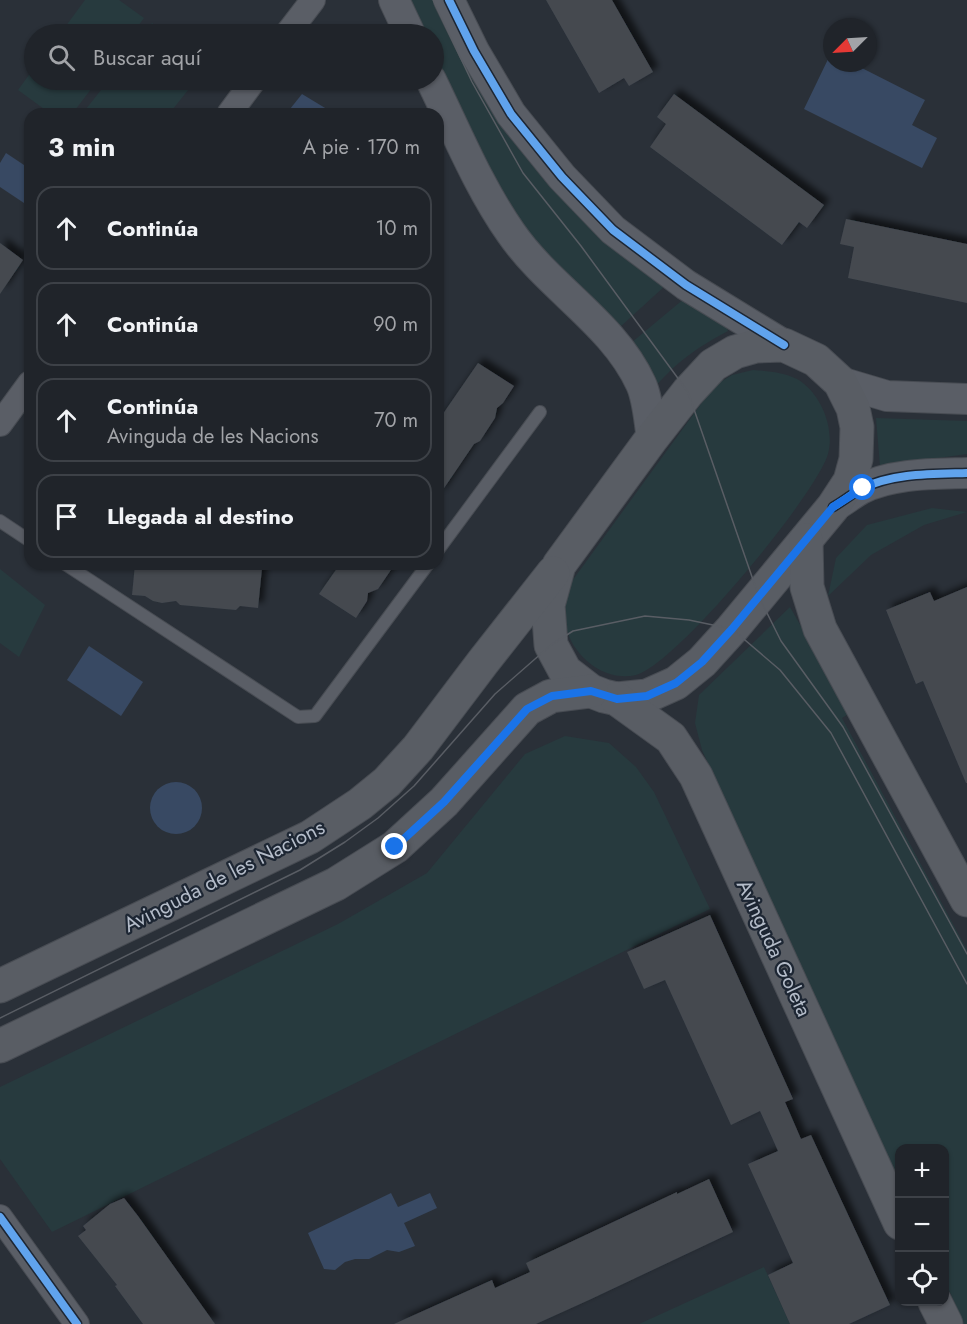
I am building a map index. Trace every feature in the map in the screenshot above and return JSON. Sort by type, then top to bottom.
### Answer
[{"type":"main road","points":[[0,1046],[336,884],[395,847],[444,802],[527,709],[552,696],[647,696],[676,683],[702,662],[833,507],[850,481],[856,459],[858,427],[853,408],[840,382],[816,360],[784,345]]},
{"type":"main road","name":"Avinguda de les Nacions","points":[[0,986],[310,837],[360,804],[387,782],[418,748],[688,392],[713,365],[735,352],[756,346],[784,345]]},
{"type":"main road","points":[[806,540],[807,587],[820,629],[967,900]]},
{"type":"main road","name":"Avinguda Goleta","points":[[559,565],[548,605],[551,645],[565,670],[671,738],[696,776],[895,1212]]},
{"type":"main road","points":[[937,1306],[946,1324]]},
{"type":"street","points":[[295,24],[313,0]]},
{"type":"street","points":[[394,0],[405,24]]},
{"type":"street","points":[[449,0],[474,51],[511,114],[562,177],[613,230],[686,285],[784,345]]},
{"type":"street","points":[[233,108],[247,90]]},
{"type":"street","points":[[436,90],[472,167],[511,233],[546,276],[618,346],[642,386],[652,438]]},
{"type":"street","points":[[840,382],[887,396],[967,399]]},
{"type":"street","points":[[0,424],[24,391]]},
{"type":"street","points":[[833,507],[863,488],[887,480],[967,473]]},
{"type":"street","points":[[0,1217],[77,1324]]},
{"type":"lane","points":[[444,542],[540,412]]},
{"type":"lane","points":[[0,521],[24,537]]},
{"type":"lane","points":[[74,570],[298,717],[315,716],[424,570]]},
{"type":"green space","points":[[85,0],[119,0],[144,18],[140,24],[67,24]]},
{"type":"green space","points":[[406,0],[434,0],[666,285],[619,328],[520,227],[472,142],[444,81],[444,24],[417,24]]},
{"type":"green space","points":[[24,82],[24,90],[90,90],[77,108],[43,108],[18,90]]},
{"type":"green space","points":[[101,90],[188,90],[174,108],[87,108]]},
{"type":"green space","points":[[685,298],[725,325],[728,331],[687,356],[653,390],[631,343]]},
{"type":"green space","points":[[753,370],[781,373],[797,379],[806,385],[819,402],[828,423],[830,444],[818,475],[773,539],[681,642],[655,664],[636,675],[619,676],[603,672],[583,657],[573,645],[568,632],[564,618],[564,604],[572,581],[714,386],[732,375]]},
{"type":"green space","points":[[876,418],[967,421],[967,454],[880,466]]},
{"type":"green space","points":[[932,508],[967,512],[924,525],[871,555],[828,596],[836,558],[867,525]]},
{"type":"green space","points":[[0,569],[45,605],[19,657],[0,643]]},
{"type":"green space","points":[[790,607],[850,713],[842,718],[967,950],[967,1324],[964,1324],[949,1290],[949,1144],[895,1144],[895,1173],[702,750],[695,723],[699,695]]},
{"type":"green space","points":[[565,736],[609,743],[636,767],[654,792],[710,909],[52,1232],[0,1159],[0,1087],[338,924],[427,873],[525,754]]},
{"type":"green space","points":[[764,1267],[790,1324],[639,1324]]},
{"type":"water","points":[[823,70],[823,72],[870,72],[925,100],[912,125],[937,138],[922,168],[804,109]]},
{"type":"water","points":[[302,94],[325,108],[291,108]]},
{"type":"water","points":[[6,153],[24,165],[24,203],[0,187],[0,163]]},
{"type":"water","points":[[89,646],[143,682],[121,716],[67,680]]},
{"type":"water","points":[[171,782],[181,782],[195,789],[202,808],[195,827],[181,834],[171,834],[161,830],[154,823],[150,813],[150,803],[154,793],[161,786]]},
{"type":"water","points":[[391,1193],[398,1207],[430,1193],[437,1208],[404,1223],[415,1246],[399,1252],[387,1250],[369,1259],[345,1262],[335,1270],[324,1269],[308,1233]]},
{"type":"building","points":[[546,0],[612,0],[653,72],[629,86],[624,78],[599,93]]},
{"type":"building","points":[[674,94],[824,205],[807,228],[799,222],[782,245],[650,147],[666,124],[657,117]]},
{"type":"building","points":[[846,219],[967,244],[967,303],[848,278],[854,247],[840,244]]},
{"type":"building","points":[[0,243],[23,260],[0,294]]},
{"type":"building","points":[[478,363],[514,386],[497,408],[495,418],[480,441],[474,444],[444,488],[444,412]]},
{"type":"building","points":[[134,570],[262,570],[258,608],[240,606],[236,610],[180,605],[176,601],[162,603],[145,596],[132,595]]},
{"type":"building","points":[[336,570],[391,570],[378,589],[368,593],[367,601],[356,618],[319,594]]},
{"type":"building","points":[[967,587],[966,783],[923,681],[916,684],[886,610],[930,592],[934,601]]},
{"type":"building","points":[[710,915],[793,1099],[785,1102],[801,1139],[811,1135],[890,1305],[849,1324],[790,1324],[768,1275],[793,1263],[748,1164],[778,1151],[760,1111],[731,1125],[665,980],[644,989],[627,952]]},
{"type":"building","points":[[709,1179],[733,1232],[589,1300],[536,1324],[394,1324],[492,1280],[495,1288],[530,1272],[526,1263]]},
{"type":"building","points":[[124,1198],[215,1324],[143,1324],[115,1286],[117,1285],[78,1236],[86,1230],[83,1226],[110,1204]]},
{"type":"tram line","points":[[433,0],[472,82],[523,173],[581,246],[688,392],[759,597],[781,641],[843,727],[967,954]]},
{"type":"tram line","points":[[0,1018],[300,870],[345,842],[378,818],[414,786],[495,694],[551,645],[573,631],[645,616],[689,620],[732,629],[780,670],[831,733],[967,984]]},
{"type":"cycle path","points":[[449,0],[474,51],[511,114],[562,177],[613,230],[686,285],[784,345]]},
{"type":"cycle path","points":[[833,507],[861,489],[886,480],[913,475],[967,473]]},
{"type":"cycle path","points":[[0,1217],[77,1324]]},
{"type":"route","points":[[395,847],[444,802],[527,709],[552,696],[591,691],[617,699],[647,696],[676,683],[702,662],[732,629],[833,507],[863,488]]}]
